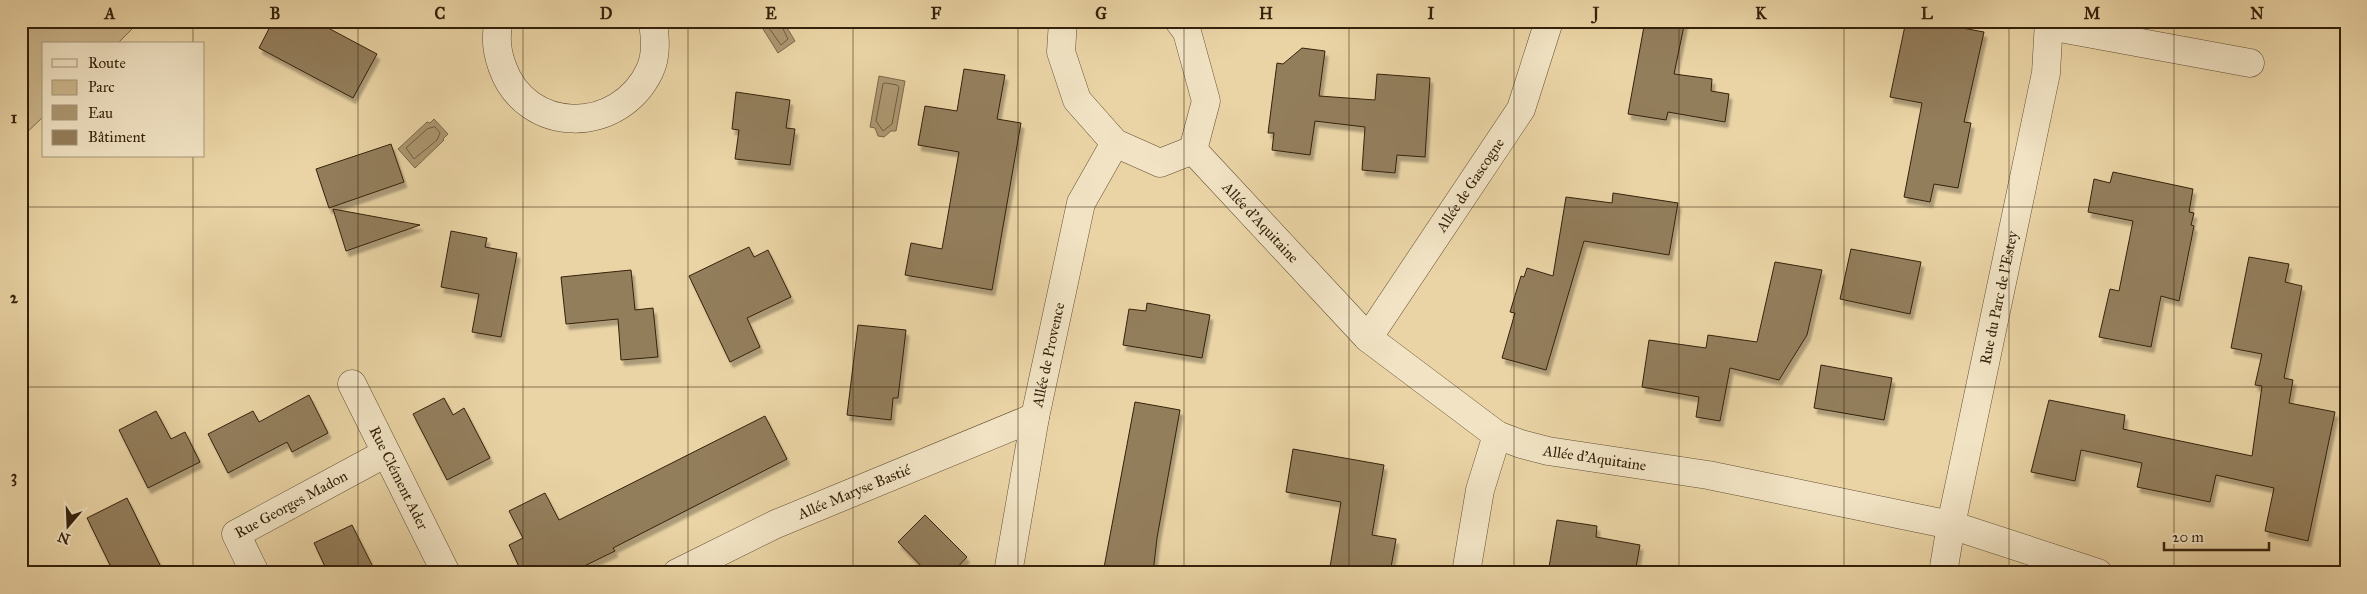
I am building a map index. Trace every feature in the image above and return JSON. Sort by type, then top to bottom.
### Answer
[{"type":"street","points":[[499,21],[497,52],[506,77],[522,99],[545,114],[570,119],[595,117],[619,108],[638,91],[651,69],[656,44],[653,21]]},
{"type":"street","points":[[1063,21],[1061,52],[1077,100],[1115,143],[1160,163],[1193,150],[1206,101],[1187,32],[1180,21]]},
{"type":"street","name":"Allée de Gascogne","points":[[1368,338],[1521,109],[1549,21]]},
{"type":"street","points":[[2049,24],[2250,64]]},
{"type":"street","name":"Rue du Parc de l'Estey","points":[[1944,573],[1951,525],[2046,73],[2049,24]]},
{"type":"street","name":"Allée de Provence","points":[[1008,573],[1035,417],[1080,203],[1115,143]]},
{"type":"street","name":"Allée d'Aquitaine","points":[[1193,150],[1368,338],[1497,435],[1548,451],[1708,474],[1951,525],[2098,573]]},
{"type":"street","name":"Rue Clément Ader","points":[[352,384],[446,573]]},
{"type":"street","name":"Allée Maryse Bastié","points":[[677,573],[776,524],[1035,417]]},
{"type":"street","points":[[1466,573],[1480,490],[1497,435]]},
{"type":"street","name":"Rue Georges Madon","points":[[255,573],[236,534],[386,453]]},
{"type":"green space","points":[[21,21],[140,21],[119,42],[42,42],[42,118],[21,138]]},
{"type":"water","points":[[758,21],[783,21],[795,41],[778,53]]},
{"type":"water","points":[[879,76],[905,81],[896,131],[891,131],[884,137],[878,136],[875,128],[870,127]]},
{"type":"water","points":[[434,119],[448,134],[415,168],[398,149],[427,122],[430,123]]},
{"type":"building","points":[[273,21],[315,21],[377,54],[353,98],[259,48]]},
{"type":"building","points":[[1645,21],[1685,21],[1674,74],[1712,79],[1711,91],[1729,94],[1725,122],[1668,112],[1666,120],[1628,114]]},
{"type":"building","points":[[1906,21],[1947,21],[1946,25],[1984,32],[1964,122],[1971,123],[1958,188],[1934,184],[1930,202],[1904,197],[1922,103],[1890,97]]},
{"type":"building","points":[[1302,48],[1325,51],[1319,96],[1375,100],[1377,74],[1430,78],[1425,157],[1397,155],[1395,173],[1362,170],[1365,127],[1315,121],[1310,155],[1272,150],[1274,133],[1268,133],[1277,63],[1283,64]]},
{"type":"building","points":[[964,69],[1005,75],[997,119],[1021,123],[992,290],[905,275],[911,243],[942,249],[959,152],[918,145],[925,106],[957,111]]},
{"type":"building","points":[[736,92],[790,100],[786,128],[795,129],[790,165],[735,159],[739,130],[732,129]]},
{"type":"building","points":[[391,144],[404,182],[329,208],[316,169]]},
{"type":"building","points":[[2113,172],[2193,189],[2189,212],[2194,213],[2191,225],[2194,226],[2179,301],[2161,296],[2151,347],[2099,337],[2110,289],[2119,291],[2133,221],[2088,212],[2094,179],[2110,183]]},
{"type":"building","points":[[1613,193],[1678,203],[1669,255],[1584,241],[1546,370],[1502,358],[1515,313],[1510,312],[1521,276],[1524,277],[1527,268],[1553,276],[1566,197],[1612,203]]},
{"type":"building","points":[[333,209],[420,225],[346,251]]},
{"type":"building","points":[[451,231],[487,238],[485,247],[517,253],[501,337],[472,332],[479,294],[441,287]]},
{"type":"building","points":[[749,247],[754,257],[768,250],[791,297],[747,318],[760,347],[730,362],[689,276]]},
{"type":"building","points":[[1851,249],[1921,262],[1910,314],[1840,299]]},
{"type":"building","points":[[2249,257],[2289,264],[2285,282],[2302,286],[2284,378],[2293,380],[2289,403],[2335,412],[2308,541],[2265,531],[2274,488],[2216,475],[2210,502],[2137,487],[2142,463],[2081,450],[2075,481],[2031,472],[2049,400],[2125,415],[2123,429],[2252,456],[2262,386],[2255,385],[2262,354],[2231,348]]},
{"type":"building","points":[[1775,262],[1822,270],[1807,335],[1779,380],[1730,368],[1720,421],[1696,417],[1699,397],[1642,387],[1649,340],[1706,348],[1708,335],[1757,342]]},
{"type":"building","points":[[631,270],[635,310],[653,308],[658,357],[621,360],[618,319],[566,324],[561,277]]},
{"type":"building","points":[[1147,303],[1210,315],[1202,358],[1123,345],[1129,309],[1146,311]]},
{"type":"building","points":[[858,325],[906,330],[898,398],[893,398],[891,420],[847,415]]},
{"type":"building","points":[[1821,365],[1892,378],[1884,420],[1814,408]]},
{"type":"building","points":[[309,395],[328,433],[292,452],[287,442],[228,473],[208,434],[253,411],[259,422]]},
{"type":"building","points":[[444,398],[453,415],[464,408],[490,458],[447,480],[413,414]]},
{"type":"building","points":[[1135,402],[1180,410],[1157,538],[1153,573],[1103,573]]},
{"type":"building","points":[[156,411],[171,439],[185,432],[200,462],[148,488],[119,430]]},
{"type":"building","points":[[765,416],[787,459],[613,548],[615,551],[570,573],[522,573],[509,545],[523,538],[509,511],[545,493],[559,520]]},
{"type":"building","points":[[1293,449],[1384,465],[1372,535],[1396,539],[1390,573],[1329,573],[1341,502],[1286,492]]},
{"type":"building","points":[[127,498],[164,573],[114,573],[109,563],[87,518]]},
{"type":"building","points":[[925,515],[967,557],[952,573],[928,573],[898,542]]},
{"type":"building","points":[[1557,520],[1597,526],[1596,537],[1640,545],[1635,573],[1548,573]]},
{"type":"building","points":[[352,525],[376,573],[328,573],[314,543]]}]
